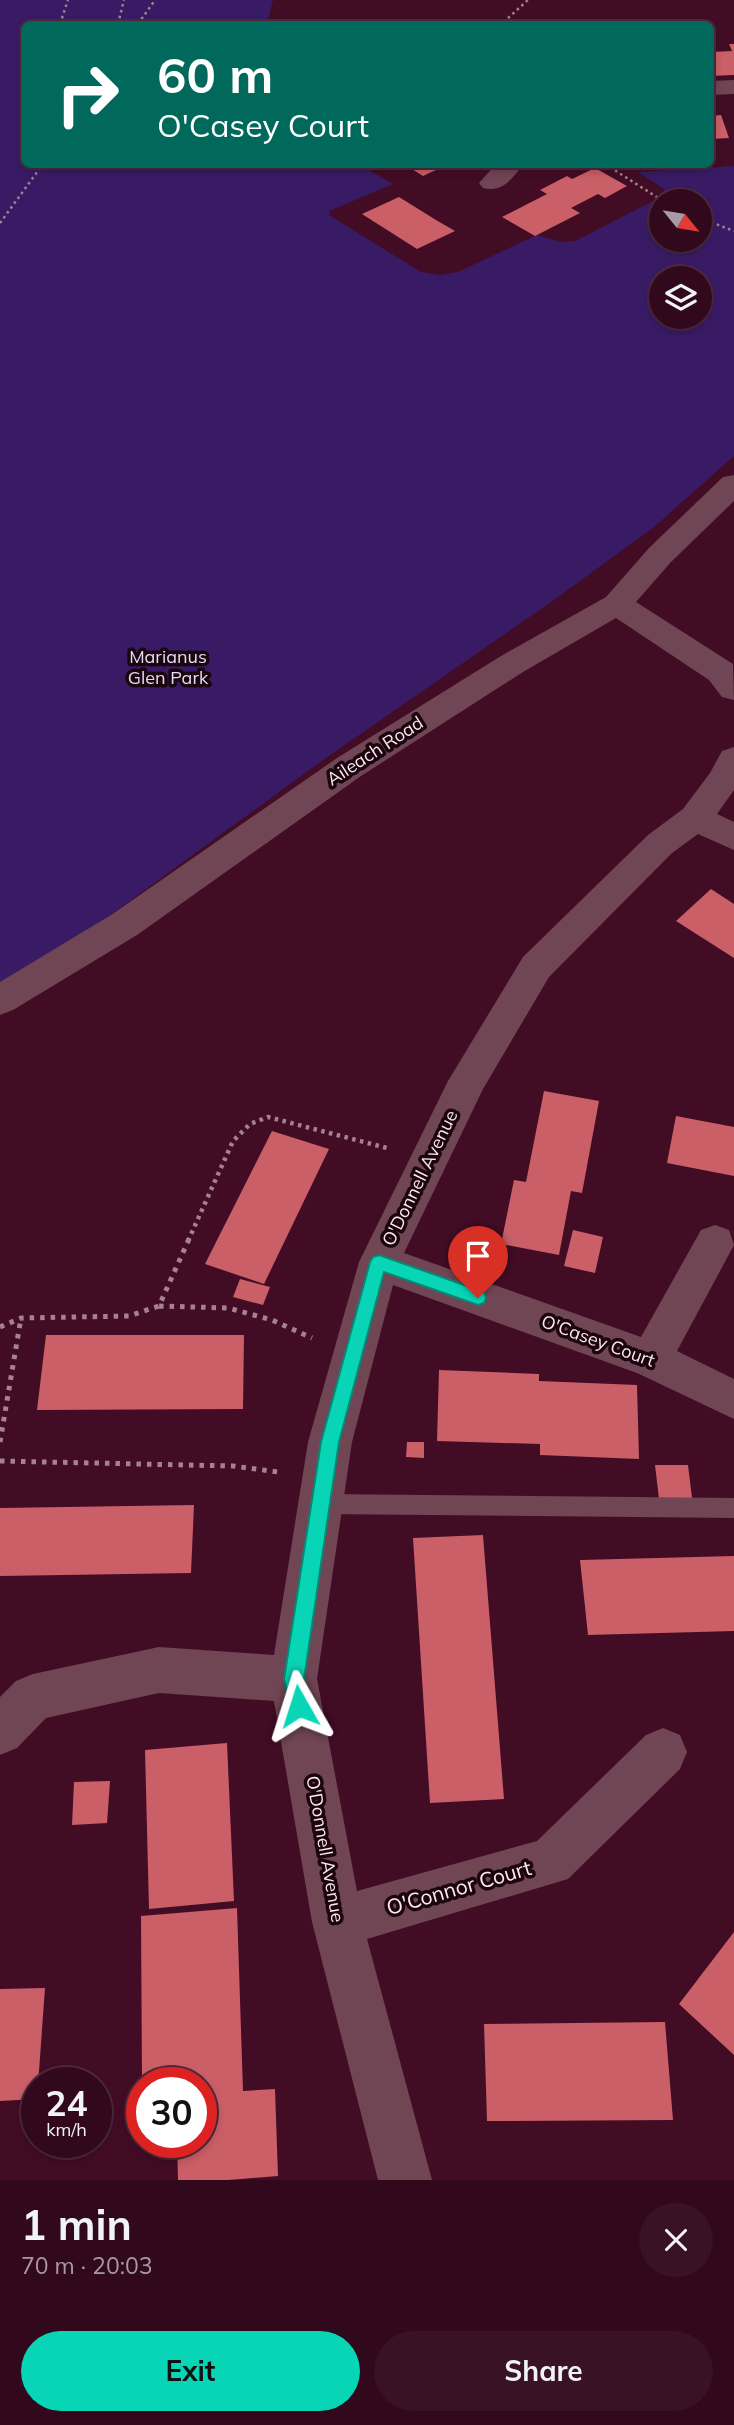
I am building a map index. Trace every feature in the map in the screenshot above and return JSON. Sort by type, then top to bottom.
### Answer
[{"type":"street","points":[[714,88],[734,87]]},
{"type":"street","points":[[492,183],[507,168]]},
{"type":"street","name":"Aileach Road","points":[[0,1000],[124,925],[349,767],[512,664],[617,604],[660,555],[734,484]]},
{"type":"street","points":[[617,604],[721,672],[734,689]]},
{"type":"street","name":"O'Donnell Avenue","points":[[405,2180],[337,1922],[294,1679],[330,1442],[379,1262],[467,1081],[536,967],[660,844],[695,818],[723,780],[734,759]]},
{"type":"street","points":[[695,818],[734,837]]},
{"type":"street","points":[[651,1359],[715,1242]]},
{"type":"street","name":"O'Casey Court","points":[[379,1262],[651,1359],[734,1400]]},
{"type":"street","points":[[0,1731],[33,1697],[159,1670],[294,1679]]},
{"type":"street","name":"O'Connor Court","points":[[337,1922],[551,1862],[663,1752]]},
{"type":"lane","points":[[323,1491],[734,1508]]},
{"type":"path","points":[[61,21],[68,0]]},
{"type":"path","points":[[119,21],[124,0]]},
{"type":"path","points":[[140,21],[155,0]]},
{"type":"path","points":[[508,21],[528,0]]},
{"type":"path","points":[[0,223],[40,168]]},
{"type":"path","points":[[612,168],[649,192]]},
{"type":"path","points":[[712,222],[734,230]]},
{"type":"path","points":[[159,1306],[233,1141],[250,1124],[268,1117],[429,1160]]},
{"type":"path","points":[[0,1327],[21,1318],[129,1316],[159,1306],[228,1308],[272,1320],[353,1356]]},
{"type":"path","points":[[0,1442],[21,1318]]},
{"type":"path","points":[[0,1461],[233,1466],[323,1491]]},
{"type":"green space","name":"Marianus Glen Park","points":[[0,0],[273,0],[268,21],[21,21],[21,168],[365,168],[393,184],[329,211],[329,215],[421,272],[440,275],[458,272],[537,235],[561,242],[575,241],[649,203],[649,252],[712,252],[712,189],[664,189],[638,172],[734,166],[734,456],[654,527],[323,760],[109,916],[0,986]]},
{"type":"building","points":[[729,44],[734,44],[734,75],[714,76],[714,52],[732,51]]},
{"type":"building","points":[[721,115],[729,138],[714,139],[714,116]]},
{"type":"building","points":[[410,168],[440,168],[423,176]]},
{"type":"building","points":[[595,168],[627,186],[605,198],[598,194],[571,208],[580,213],[535,236],[502,217],[547,194],[540,190],[567,176],[572,179]]},
{"type":"building","points":[[399,197],[455,231],[417,249],[362,214]]},
{"type":"building","points":[[711,889],[734,904],[734,958],[676,921]]},
{"type":"building","points":[[544,1091],[599,1101],[582,1193],[571,1191],[559,1255],[501,1244],[514,1180],[526,1182]]},
{"type":"building","points":[[676,1116],[734,1127],[734,1176],[667,1163]]},
{"type":"building","points":[[272,1131],[329,1149],[264,1284],[205,1264]]},
{"type":"building","points":[[573,1230],[603,1237],[595,1273],[564,1266]]},
{"type":"building","points":[[240,1279],[270,1287],[263,1305],[233,1297]]},
{"type":"building","points":[[46,1335],[244,1335],[243,1409],[37,1410]]},
{"type":"building","points":[[439,1370],[539,1374],[539,1381],[637,1385],[639,1459],[540,1455],[540,1444],[437,1441]]},
{"type":"building","points":[[407,1442],[424,1442],[424,1458],[406,1457]]},
{"type":"building","points":[[655,1465],[688,1465],[692,1498],[659,1499]]},
{"type":"building","points":[[194,1505],[191,1573],[0,1576],[0,1508]]},
{"type":"building","points":[[483,1535],[504,1799],[430,1803],[413,1538]]},
{"type":"building","points":[[734,1556],[734,1631],[588,1635],[580,1560]]},
{"type":"building","points":[[227,1743],[234,1901],[149,1909],[145,1750]]},
{"type":"building","points":[[110,1781],[107,1823],[72,1825],[74,1782]]},
{"type":"building","points":[[237,1908],[243,2091],[275,2089],[278,2176],[178,2180],[177,2158],[217,2158],[217,2067],[142,2067],[141,1916]]},
{"type":"building","points":[[734,1932],[734,2055],[679,2004]]},
{"type":"building","points":[[45,1988],[39,2067],[21,2067],[21,2100],[0,2101],[0,1989]]},
{"type":"building","points":[[665,2022],[673,2120],[487,2121],[484,2024]]},
{"type":"route","points":[[299,1706],[294,1679],[330,1442],[379,1262],[478,1298]]}]
